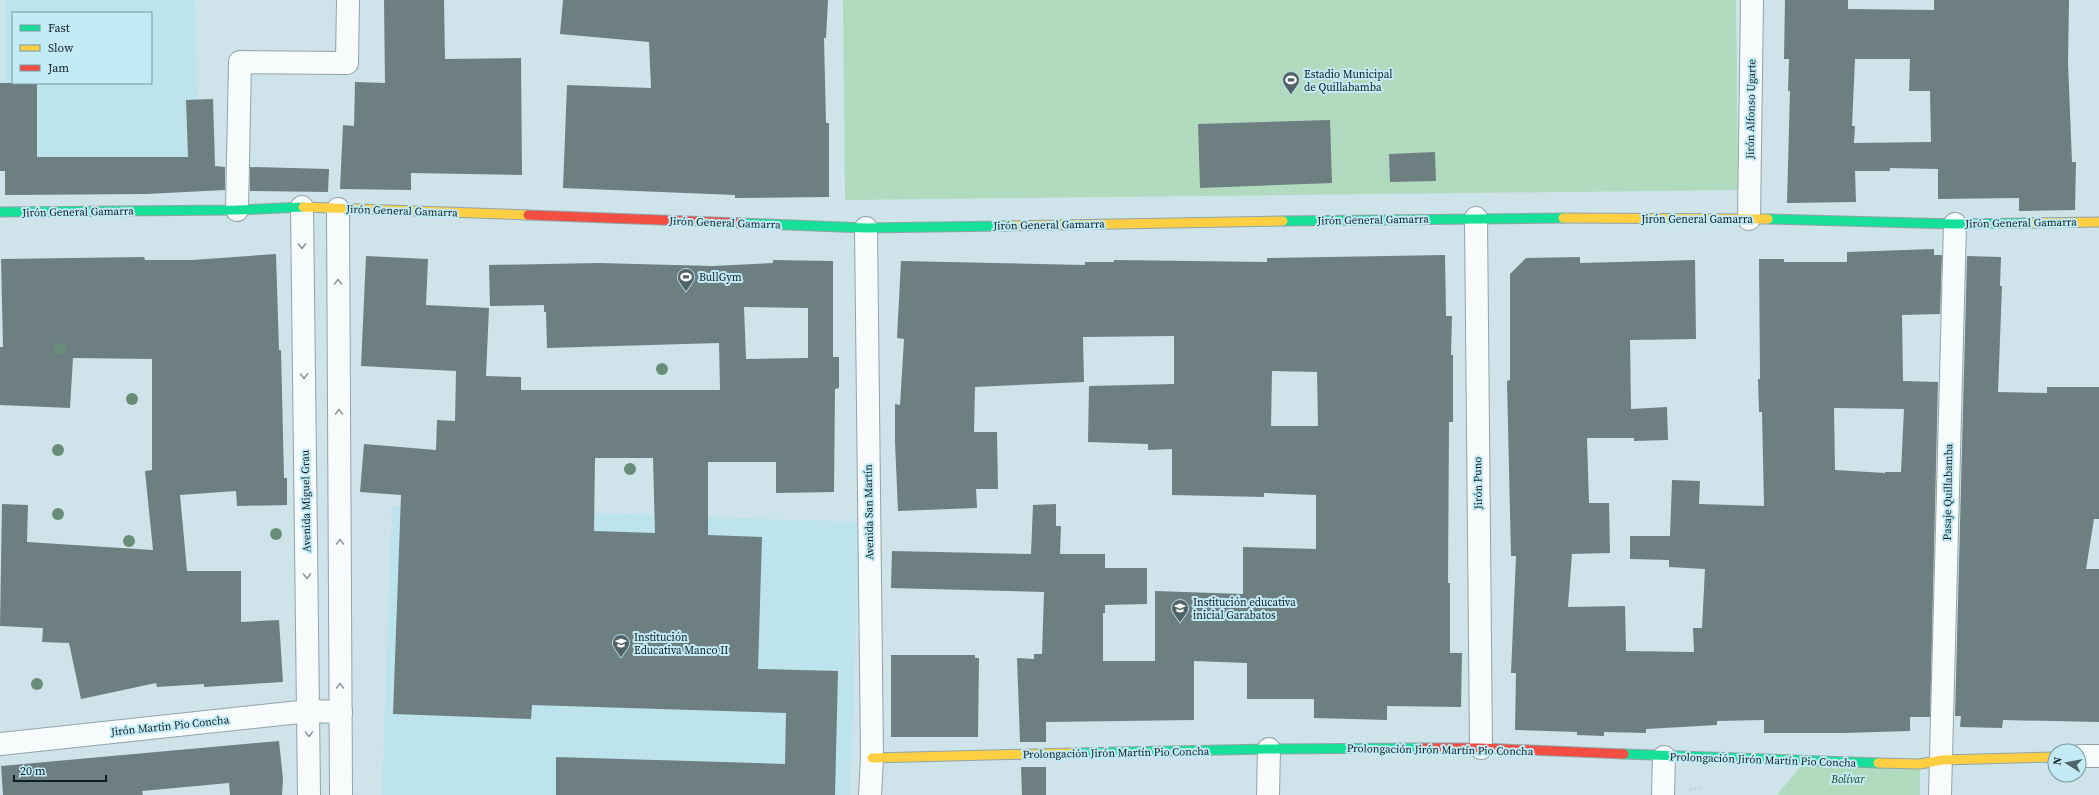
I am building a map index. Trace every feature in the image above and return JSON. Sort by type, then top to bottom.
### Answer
[{"type":"street","points":[[237,210],[240,62],[347,63],[348,0]]},
{"type":"street","name":"Jirón Alfonso Ugarte","points":[[1749,219],[1752,0]]},
{"type":"street","name":"Jirón General Gamarra","points":[[0,212],[237,210],[302,207],[866,228],[1476,218],[1749,219],[1955,224],[2099,222]]},
{"type":"street","name":"Avenida Miguel Grau","points":[[302,207],[309,795]]},
{"type":"street","points":[[338,209],[342,795]]},
{"type":"street","name":"Jirón Puno","points":[[1476,218],[1481,748]]},
{"type":"street","name":"Pasaje Quillabamba","points":[[1940,795],[1955,224]]},
{"type":"street","name":"Avenida San Martín","points":[[866,228],[872,758],[870,795]]},
{"type":"street","name":"Jirón Martin Pio Concha","points":[[0,744],[309,711],[341,712]]},
{"type":"street","name":"Prolongación Jirón Martín Pio Concha","points":[[872,758],[1269,749],[1481,748],[1827,763],[1920,764],[1942,760],[2047,757]]},
{"type":"street","points":[[1268,795],[1269,749]]},
{"type":"street","points":[[1664,756],[1664,795]]},
{"type":"street","points":[[2087,756],[2099,756]]},
{"type":"shaded area","points":[[5,0],[195,0],[197,100],[186,100],[188,192],[146,194],[5,195]]},
{"type":"shaded area","name":"Institución Educativa Manco II","points":[[392,506],[860,522],[850,795],[382,795]]},
{"type":"green space","name":"Estadio Municipal de Quillabamba","points":[[843,0],[1736,0],[1738,190],[845,200]]},
{"type":"green space","name":"Bolívar","points":[[1804,762],[1920,764],[1920,795],[1777,795]]},
{"type":"building","points":[[384,0],[444,0],[445,59],[521,58],[522,175],[411,173],[411,190],[340,189],[343,125],[354,126],[355,82],[385,83]]},
{"type":"building","points":[[563,0],[828,0],[826,38],[824,38],[826,123],[829,123],[829,197],[735,198],[735,195],[563,188],[567,85],[651,88],[649,42],[560,34]]},
{"type":"building","points":[[1785,0],[1848,0],[1848,9],[1934,10],[1934,0],[2069,0],[2068,63],[2072,162],[2076,162],[2075,210],[2019,211],[2019,198],[1938,199],[1938,169],[1890,168],[1890,171],[1855,171],[1856,202],[1787,203],[1790,91],[1788,91],[1789,59],[1784,59]],"holes":[[[1855,59],[1910,59],[1909,91],[1930,91],[1931,142],[1854,143],[1855,126],[1852,126]]]},
{"type":"building","points":[[0,83],[37,84],[37,157],[188,157],[186,100],[213,99],[215,166],[225,167],[225,190],[146,194],[5,195],[5,171],[0,171]]},
{"type":"building","points":[[1330,120],[1332,183],[1200,188],[1198,124]]},
{"type":"building","points":[[1435,152],[1436,181],[1390,182],[1389,154]]},
{"type":"building","points":[[250,167],[329,169],[328,192],[250,191]]},
{"type":"building","points":[[1934,249],[1934,255],[1942,255],[1940,314],[1902,315],[1903,381],[1938,382],[1930,717],[1910,717],[1910,731],[1764,733],[1764,720],[1717,721],[1717,725],[1646,729],[1646,733],[1604,732],[1604,736],[1577,735],[1577,732],[1515,730],[1516,673],[1511,673],[1516,556],[1511,556],[1507,381],[1510,380],[1510,274],[1526,258],[1580,257],[1580,263],[1695,260],[1696,339],[1630,340],[1631,409],[1667,407],[1668,440],[1634,441],[1634,438],[1587,438],[1589,503],[1609,503],[1610,553],[1572,554],[1568,607],[1625,606],[1626,651],[1694,652],[1693,628],[1702,628],[1705,569],[1669,567],[1669,560],[1630,559],[1630,536],[1670,536],[1672,480],[1700,481],[1699,504],[1764,506],[1762,412],[1759,412],[1758,379],[1760,379],[1759,259],[1784,259],[1784,262],[1847,262],[1847,252]],"holes":[[[1834,408],[1904,409],[1901,472],[1885,473],[1835,470]]]},
{"type":"building","points":[[276,254],[279,350],[281,350],[284,478],[287,478],[287,505],[237,506],[236,491],[180,495],[187,571],[241,571],[241,622],[279,620],[283,682],[204,687],[204,684],[157,687],[156,683],[81,699],[69,643],[42,642],[43,628],[0,626],[2,504],[28,505],[27,542],[153,550],[145,471],[152,470],[152,359],[73,358],[70,408],[0,405],[0,347],[3,347],[1,259],[144,257],[145,260],[192,260]]},
{"type":"building","points":[[1445,255],[1446,316],[1452,316],[1451,355],[1453,355],[1453,422],[1449,422],[1448,583],[1450,583],[1450,653],[1462,653],[1461,707],[1387,706],[1387,720],[1314,718],[1314,699],[1247,699],[1247,663],[1194,661],[1194,720],[1046,722],[1046,742],[1020,742],[1017,658],[1034,659],[1034,654],[1042,654],[1044,592],[891,588],[892,551],[1031,554],[1033,505],[1056,504],[1056,526],[1061,526],[1060,554],[1105,554],[1105,568],[1147,568],[1147,604],[1105,605],[1105,613],[1103,613],[1103,661],[1155,661],[1155,591],[1243,594],[1243,547],[1316,549],[1316,495],[1264,493],[1264,497],[1172,495],[1172,449],[1148,450],[1148,444],[1088,442],[1089,386],[1174,384],[1174,336],[1083,337],[1084,382],[975,387],[974,432],[997,432],[998,489],[976,489],[977,508],[898,511],[895,404],[900,405],[904,339],[897,338],[901,261],[1085,265],[1085,262],[1114,262],[1114,260],[1267,262],[1267,258]],"holes":[[[1272,371],[1317,372],[1318,426],[1271,426]]]},
{"type":"building","points":[[366,256],[428,259],[426,305],[489,308],[486,376],[521,377],[521,390],[720,390],[719,343],[547,348],[546,312],[544,312],[544,305],[490,306],[489,265],[598,263],[713,266],[773,263],[773,260],[833,261],[833,357],[839,357],[839,388],[835,389],[834,492],[776,493],[776,462],[708,462],[708,535],[762,537],[758,669],[838,671],[835,795],[556,795],[556,757],[785,764],[786,713],[532,705],[531,719],[393,714],[401,495],[360,492],[364,444],[436,450],[437,420],[455,421],[456,371],[361,366]],"holes":[[[744,307],[808,308],[808,358],[746,359]],[[595,458],[653,458],[655,533],[594,531]]]},
{"type":"building","points":[[1967,256],[2001,257],[2000,286],[2002,286],[1998,392],[2047,393],[2047,387],[2099,387],[2099,519],[2094,519],[2086,569],[2099,569],[2099,722],[2003,720],[2002,728],[1960,727],[1961,716],[1955,716]]},
{"type":"building","points":[[891,655],[975,655],[975,658],[979,658],[978,737],[891,737]]},
{"type":"building","points":[[279,741],[283,779],[282,795],[230,795],[229,783],[142,791],[143,795],[3,795],[1,766]]},
{"type":"building","points":[[1021,767],[1046,767],[1046,795],[1022,795]]},
{"type":"traffic: fast","points":[[0,212],[237,210],[303,207]]},
{"type":"traffic: fast","points":[[1283,221],[1563,218]]},
{"type":"traffic: fast","points":[[1768,219],[1955,224],[2033,223]]},
{"type":"traffic: fast","points":[[740,223],[866,228],[1004,226]]},
{"type":"traffic: fast","points":[[1073,753],[1422,748]]},
{"type":"traffic: fast","points":[[1624,754],[1878,763]]},
{"type":"traffic: slow","points":[[303,207],[528,215]]},
{"type":"traffic: slow","points":[[1563,218],[1768,219]]},
{"type":"traffic: slow","points":[[1004,226],[1283,221]]},
{"type":"traffic: slow","points":[[2033,223],[2099,222]]},
{"type":"traffic: slow","points":[[872,758],[1073,753]]},
{"type":"traffic: slow","points":[[1878,763],[1920,764],[1942,760],[2047,757]]},
{"type":"traffic: jam","points":[[528,215],[740,223]]},
{"type":"traffic: jam","points":[[1422,748],[1481,748],[1624,754]]},
{"type":"place","name":"Estadio Municipal de Quillabamba","points":[[1291,95]]},
{"type":"place","name":"BullGym","points":[[686,292]]},
{"type":"place","name":"Institución educativa inicial Garabatos","points":[[1180,623]]},
{"type":"place","name":"Institución Educativa Manco II","points":[[621,658]]}]
